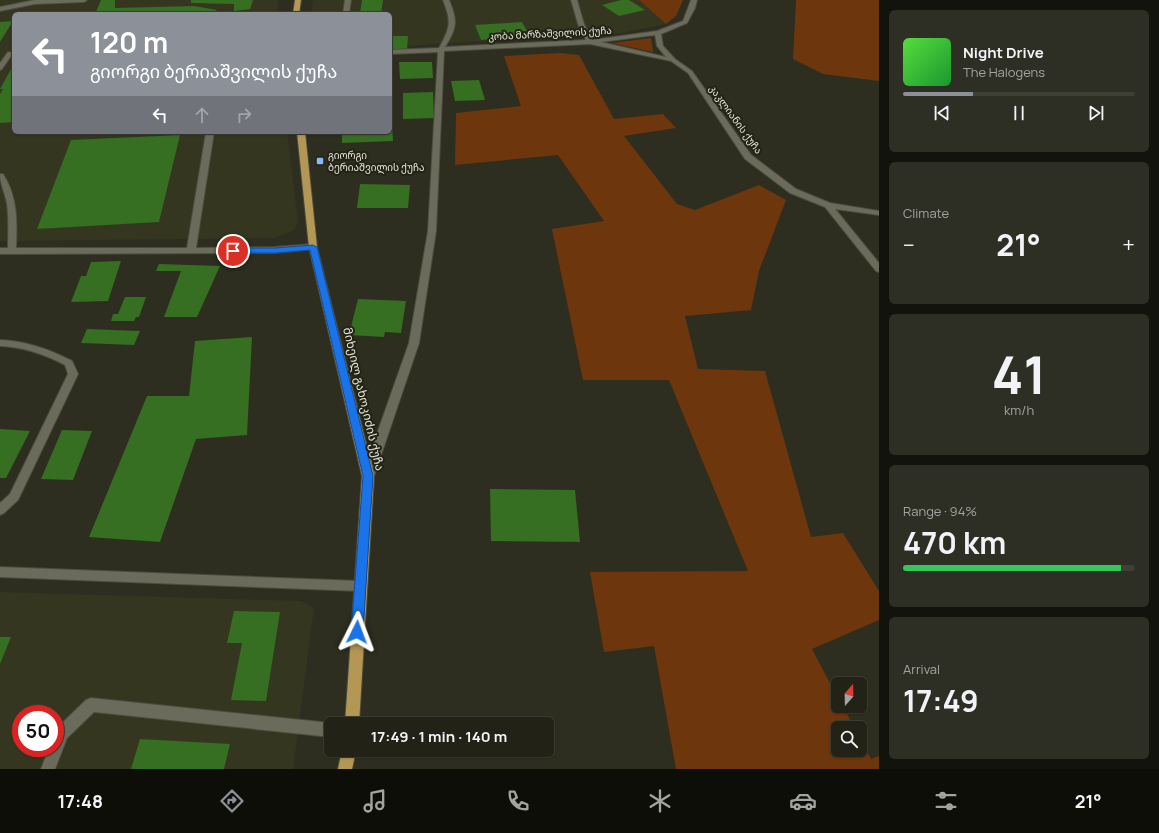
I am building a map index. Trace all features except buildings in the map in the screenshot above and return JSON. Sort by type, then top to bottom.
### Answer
[{"type":"main road","points":[[296,12],[298,0]]},
{"type":"main road","name":"მიხეილ გახოკიძის ქუჩა","points":[[301,134],[313,247],[368,476],[352,717]]},
{"type":"main road","points":[[346,769],[348,757]]},
{"type":"street","points":[[0,9],[35,2],[84,0]]},
{"type":"street","points":[[346,12],[348,0]]},
{"type":"street","points":[[368,476],[414,344],[432,231],[440,49],[451,31],[454,21],[446,0]]},
{"type":"street","points":[[574,0],[581,24],[590,42],[673,60]]},
{"type":"street","name":"კობა მარზაშვილის ქუჩა","points":[[392,52],[590,42],[658,33],[685,22],[694,0]]},
{"type":"street","name":"კაკლიანის ქუჩა","points":[[658,33],[660,46],[673,60],[690,72],[748,157],[794,191],[828,205],[879,269]]},
{"type":"street","points":[[0,68],[10,53]]},
{"type":"street","points":[[191,251],[210,134]]},
{"type":"street","points":[[0,176],[6,184],[13,214],[12,251]]},
{"type":"street","points":[[828,205],[879,213]]},
{"type":"street","points":[[0,251],[275,250],[313,247]]},
{"type":"street","points":[[0,343],[18,343],[54,355],[69,363],[73,374],[14,497],[0,510]]},
{"type":"street","points":[[0,572],[360,586]]},
{"type":"street","points":[[48,769],[62,733],[91,705],[324,729]]},
{"type":"shaded area","points":[[0,0],[278,0],[277,12],[12,12],[12,134],[287,134],[298,221],[294,230],[275,238],[0,241]]},
{"type":"shaded area","points":[[313,0],[639,0],[666,24],[621,33],[392,47],[392,12],[311,12]]},
{"type":"shaded area","points":[[639,0],[683,0],[676,16],[666,24]]},
{"type":"shaded area","points":[[796,0],[879,0],[879,81],[823,74],[793,59]]},
{"type":"shaded area","points":[[651,38],[653,52],[612,43]]},
{"type":"shaded area","points":[[561,53],[579,55],[614,119],[663,114],[676,128],[624,136],[677,204],[695,210],[759,185],[786,200],[759,271],[751,310],[685,316],[698,369],[765,371],[811,537],[843,533],[879,591],[879,620],[812,649],[831,685],[831,713],[846,713],[850,721],[831,721],[831,757],[867,757],[867,751],[871,759],[879,756],[879,769],[676,769],[654,646],[604,652],[590,572],[748,571],[669,380],[583,380],[552,229],[604,221],[558,155],[455,165],[456,113],[521,106],[504,56]]},
{"type":"shaded area","points":[[0,592],[301,601],[314,608],[293,769],[0,769]]},
{"type":"place","name":"გიორგი ბერიაშვილის ქუჩა","points":[[320,161]]},
{"type":"route","points":[[233,251],[313,247],[318,273],[368,476],[357,632]]}]
